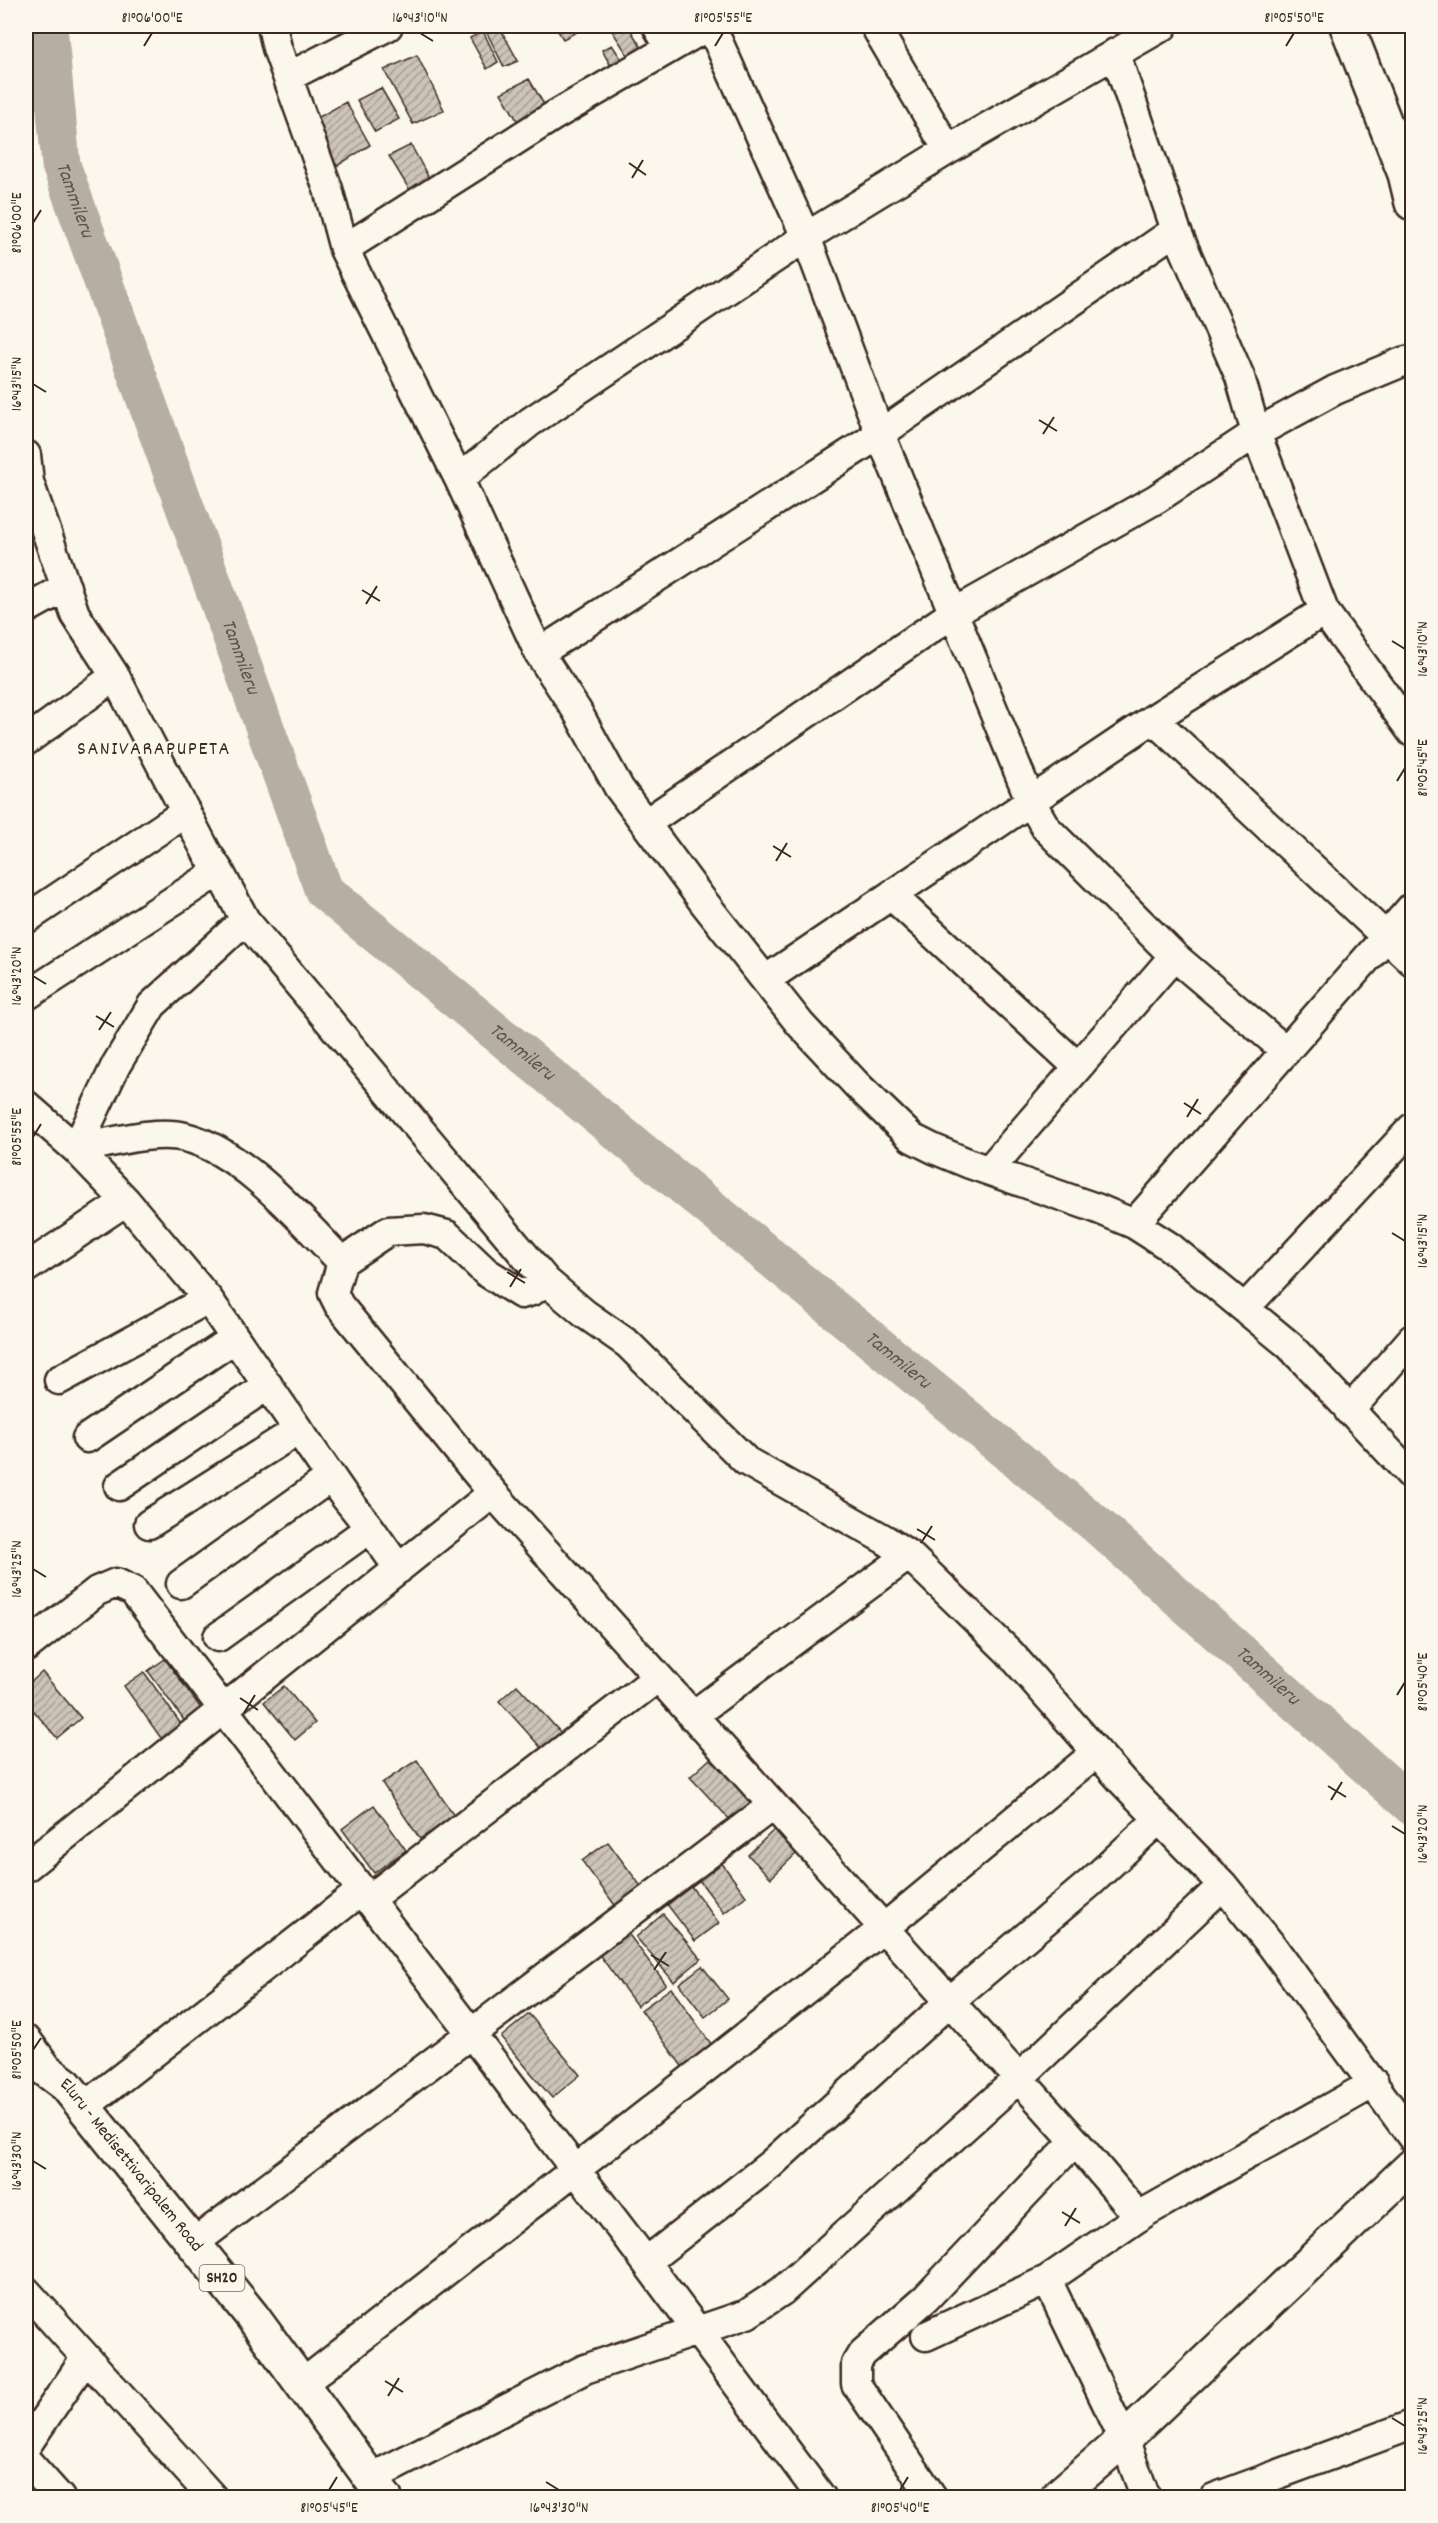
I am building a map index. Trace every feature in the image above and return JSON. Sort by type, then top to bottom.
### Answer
[{"type":"main road","points":[[1347,26],[1405,174],[1413,203]]},
{"type":"main road","name":"Eluru - Medisettivaripalem Road","points":[[26,2043],[46,2070],[66,2085],[252,2316],[378,2488]]},
{"type":"main road","points":[[1056,2498],[1124,2439],[1413,2166]]},
{"type":"street","points":[[272,26],[328,189],[344,249],[459,479],[539,653],[577,711],[619,788],[765,980],[800,1024],[857,1085],[912,1138],[934,1149],[1134,1224],[1170,1247],[1289,1345],[1413,1476]]},
{"type":"street","points":[[288,77],[388,26]]},
{"type":"street","points":[[344,249],[552,117],[663,37],[709,26],[806,237],[880,434],[1031,802],[1046,828],[1174,956],[1286,1051]]},
{"type":"street","points":[[875,26],[948,150]]},
{"type":"street","points":[[459,479],[530,422],[806,237],[1122,41],[1163,26]]},
{"type":"street","points":[[1122,41],[1176,230],[1240,377],[1256,433],[1324,611],[1413,732]]},
{"type":"street","points":[[539,653],[880,434],[1176,230]]},
{"type":"street","points":[[646,823],[952,614],[1156,499],[1256,433],[1335,390],[1413,360]]},
{"type":"street","points":[[27,473],[75,614],[115,676],[207,854],[219,871],[244,920],[546,1281],[585,1314],[628,1344],[746,1461],[909,1555],[1009,1652],[1097,1752],[1223,1885],[1272,1946],[1413,2137]]},
{"type":"street","points":[[26,609],[66,587]]},
{"type":"street","points":[[765,980],[1153,719],[1324,611]]},
{"type":"street","points":[[26,741],[115,676]]},
{"type":"street","points":[[1153,719],[1413,961]]},
{"type":"street","points":[[26,919],[186,812]]},
{"type":"street","points":[[26,996],[219,871]]},
{"type":"street","points":[[891,895],[1078,1067]]},
{"type":"street","points":[[1134,1224],[1413,907]]},
{"type":"street","points":[[76,1149],[116,1065],[152,1005],[244,920]]},
{"type":"street","points":[[989,1170],[1174,956]]},
{"type":"street","points":[[26,1105],[76,1149],[126,1201],[208,1299],[331,1477],[399,1569]]},
{"type":"street","points":[[1245,1308],[1413,1128]]},
{"type":"street","points":[[76,1149],[155,1136],[185,1137],[227,1155],[288,1207],[342,1262]]},
{"type":"street","points":[[26,1268],[126,1201]]},
{"type":"street","points":[[546,1281],[532,1291],[521,1294],[486,1272],[447,1234],[424,1229],[388,1231],[342,1262],[333,1293],[339,1305],[493,1494],[1019,2078],[1139,2217]]},
{"type":"street","points":[[59,1380],[208,1299]]},
{"type":"street","points":[[87,1438],[235,1338]]},
{"type":"street","points":[[1349,1411],[1413,1339]]},
{"type":"street","points":[[119,1486],[268,1385]]},
{"type":"street","points":[[149,1524],[298,1430]]},
{"type":"street","points":[[181,1584],[331,1477]]},
{"type":"street","points":[[26,1867],[493,1494]]},
{"type":"street","points":[[218,1637],[370,1528]]},
{"type":"street","points":[[692,1716],[909,1555]]},
{"type":"street","points":[[26,1647],[97,1591],[116,1583],[133,1592],[574,2171],[646,2262],[822,2498]]},
{"type":"street","points":[[84,2107],[657,1678]]},
{"type":"street","points":[[302,2384],[884,1928],[1097,1752]]},
{"type":"street","points":[[194,2243],[773,1805]]},
{"type":"street","points":[[646,2262],[771,2164],[950,2001],[1090,1883],[1159,1819]]},
{"type":"street","points":[[378,2488],[585,2369],[747,2314],[782,2291],[1019,2078],[1223,1885]]},
{"type":"street","points":[[926,2336],[1047,2280],[1139,2217],[1374,2083]]},
{"type":"street","points":[[933,2498],[855,2384],[856,2364],[862,2354],[926,2298],[1075,2141]]},
{"type":"street","points":[[1047,2280],[1124,2439],[1146,2498]]},
{"type":"street","points":[[26,2291],[213,2498]]},
{"type":"street","points":[[26,2446],[86,2359]]},
{"type":"street","points":[[1214,2498],[1413,2425]]},
{"type":"street","points":[[26,2460],[60,2498]]},
{"type":"building","points":[[555,26],[574,26],[577,32],[563,39]]},
{"type":"building","points":[[609,26],[628,26],[643,50],[629,57]]},
{"type":"building","points":[[500,28],[518,61],[504,67],[487,33]]},
{"type":"building","points":[[483,31],[498,62],[487,69],[470,38]]},
{"type":"building","points":[[612,45],[624,63],[613,70],[602,50]]},
{"type":"building","points":[[417,55],[444,110],[413,124],[384,70]]},
{"type":"building","points":[[529,79],[549,113],[521,127],[501,93]]},
{"type":"building","points":[[381,88],[399,119],[375,132],[357,100]]},
{"type":"building","points":[[346,102],[370,145],[337,166],[310,122]]},
{"type":"building","points":[[411,145],[432,184],[412,194],[389,156]]},
{"type":"building","points":[[165,1659],[208,1718],[191,1730],[148,1671]]},
{"type":"building","points":[[42,1672],[81,1718],[57,1738],[26,1702],[26,1687]]},
{"type":"building","points":[[144,1672],[188,1734],[168,1748],[124,1686]]},
{"type":"building","points":[[517,1685],[562,1734],[543,1750],[499,1701]]},
{"type":"building","points":[[284,1686],[315,1723],[295,1740],[264,1702]]},
{"type":"building","points":[[712,1757],[754,1803],[733,1823],[690,1777]]},
{"type":"building","points":[[417,1760],[454,1816],[420,1839],[382,1783]]},
{"type":"building","points":[[374,1805],[406,1850],[374,1873],[342,1829]]},
{"type":"building","points":[[779,1825],[801,1849],[771,1878],[748,1855]]},
{"type":"building","points":[[608,1842],[646,1893],[620,1912],[582,1861]]},
{"type":"building","points":[[718,1858],[746,1896],[724,1913],[696,1876]]},
{"type":"building","points":[[687,1881],[719,1923],[695,1941],[663,1899]]},
{"type":"building","points":[[663,1914],[701,1959],[674,1982],[636,1937]]},
{"type":"building","points":[[627,1932],[666,1984],[637,2006],[598,1953]]},
{"type":"building","points":[[702,1966],[728,1999],[705,2017],[679,1984]]},
{"type":"building","points":[[671,1988],[714,2048],[684,2069],[641,2010]]},
{"type":"building","points":[[529,2014],[580,2075],[552,2098],[501,2037]]},
{"type":"waterway","name":"Tammileru","points":[[48,26],[61,165],[324,891],[1097,1525],[1412,1806]]},
{"type":"district","name":"SANIVARAPUPETA","points":[[154,750]]}]
